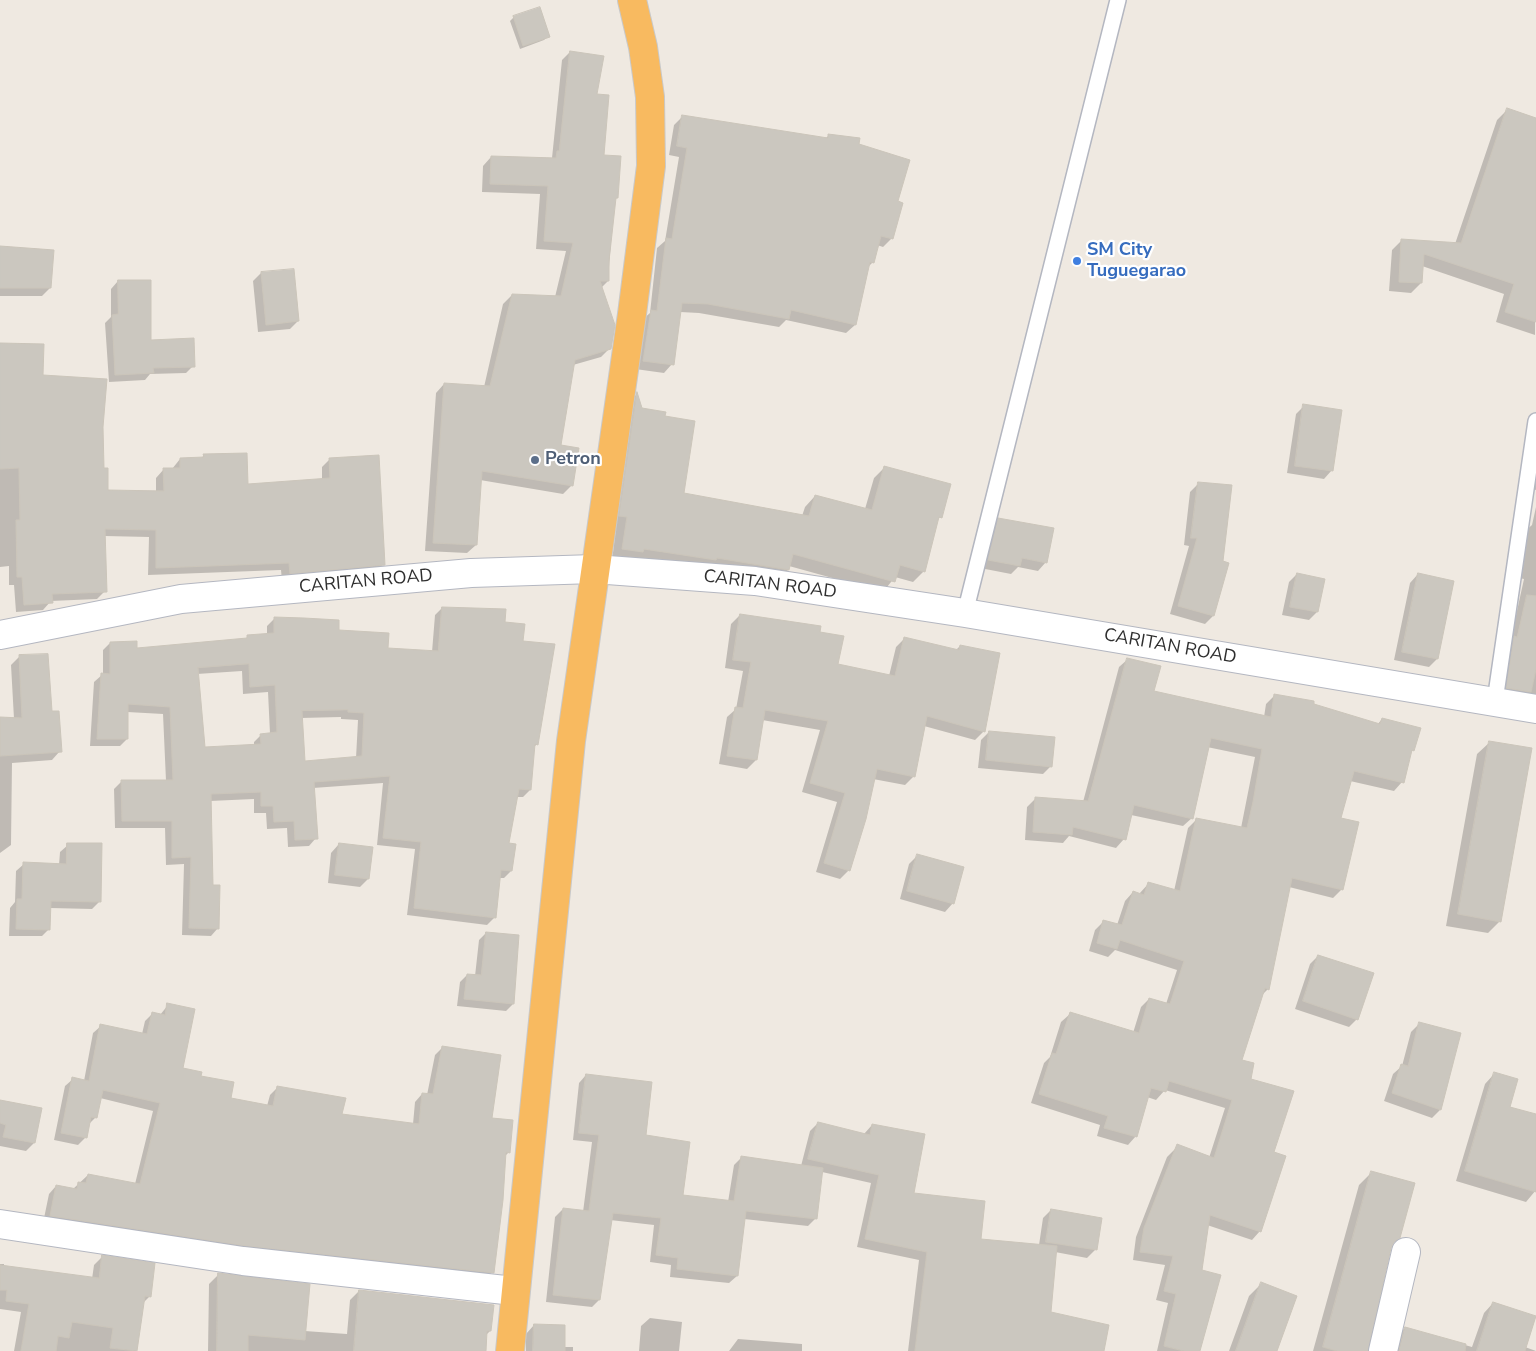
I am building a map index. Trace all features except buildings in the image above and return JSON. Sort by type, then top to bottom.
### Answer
[{"type":"highway","points":[[510,1351],[514,1291],[571,741],[594,569],[632,314],[651,166],[650,97],[643,47],[632,0]]},
{"type":"main road","name":"CARITAN ROAD","points":[[0,635],[181,599],[471,573],[594,569],[755,581],[965,613],[1536,709]]},
{"type":"main road","points":[[0,1224],[244,1261],[514,1291]]},
{"type":"main road","points":[[1383,1351],[1406,1252]]},
{"type":"lane","points":[[965,613],[1118,0]]},
{"type":"lane","points":[[1495,701],[1536,421]]},
{"type":"place","name":"SM City Tuguegarao","points":[[1077,261]]},
{"type":"place","name":"Petron","points":[[535,460]]}]
